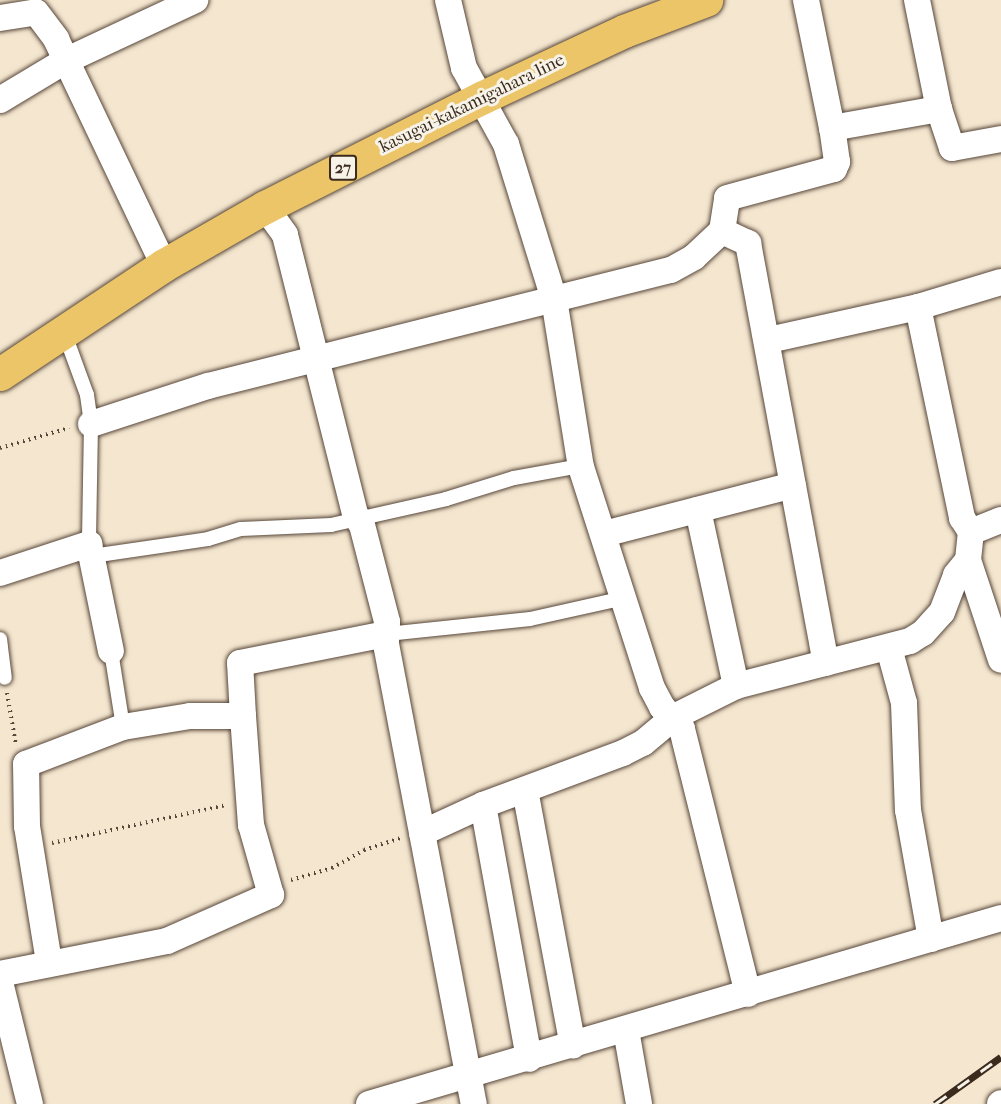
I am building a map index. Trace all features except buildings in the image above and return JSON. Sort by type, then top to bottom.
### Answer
[{"type":"main road","name":"kasugai-kakamigahara line","points":[[0,374],[164,265],[265,207],[481,98],[624,31],[706,0]]},
{"type":"street","points":[[0,100],[65,61],[195,0]]},
{"type":"street","points":[[448,0],[464,68],[506,144],[554,298],[581,466],[652,688],[662,707],[674,717],[682,729],[748,994]]},
{"type":"street","points":[[91,424],[208,386],[315,362],[554,298],[671,270],[694,257],[722,231],[727,198],[834,169],[837,162],[832,128],[806,0]]},
{"type":"street","points":[[918,0],[939,109],[952,148],[1001,139]]},
{"type":"street","points":[[0,18],[39,6],[164,265]]},
{"type":"street","points":[[832,128],[939,109]]},
{"type":"street","points":[[265,207],[285,235],[315,362],[387,622],[387,634],[422,833],[474,1104]]},
{"type":"street","points":[[722,231],[748,243],[770,340],[793,485],[826,663]]},
{"type":"street","points":[[770,340],[918,307],[1001,282]]},
{"type":"street","points":[[918,307],[962,518],[971,532],[968,560],[1001,660]]},
{"type":"street","points":[[604,534],[793,485]]},
{"type":"street","points":[[698,510],[736,686]]},
{"type":"street","points":[[971,532],[1001,520]]},
{"type":"street","points":[[0,573],[90,550],[111,651]]},
{"type":"street","points":[[422,833],[483,805],[623,753],[643,743],[674,717],[736,686],[909,641],[931,625],[942,612],[956,575],[968,560]]},
{"type":"street","points":[[0,974],[49,962],[143,947],[185,935],[271,895],[258,859],[248,801],[240,663],[387,634]]},
{"type":"street","points":[[889,648],[904,703],[908,810],[931,939]]},
{"type":"street","points":[[49,962],[30,848],[24,776],[26,764],[123,727],[190,716],[243,716]]},
{"type":"street","points":[[525,790],[573,1046]]},
{"type":"street","points":[[483,805],[529,1059]]},
{"type":"street","points":[[369,1104],[468,1077],[1001,918]]},
{"type":"street","points":[[0,982],[30,1104]]},
{"type":"street","points":[[626,1030],[639,1104]]},
{"type":"lane","points":[[63,330],[87,396],[91,424],[90,550],[208,538],[241,529],[332,525],[514,478],[581,466]]},
{"type":"lane","points":[[387,634],[530,619],[624,598]]},
{"type":"lane","points":[[0,639],[5,678]]},
{"type":"lane","points":[[111,651],[123,727]]},
{"type":"path","points":[[0,448],[91,424]]},
{"type":"path","points":[[5,678],[18,759],[26,764]]},
{"type":"path","points":[[30,848],[248,801]]},
{"type":"path","points":[[269,889],[332,868],[377,845],[422,833]]},
{"type":"railway","points":[[935,1104],[1001,1057]]}]
